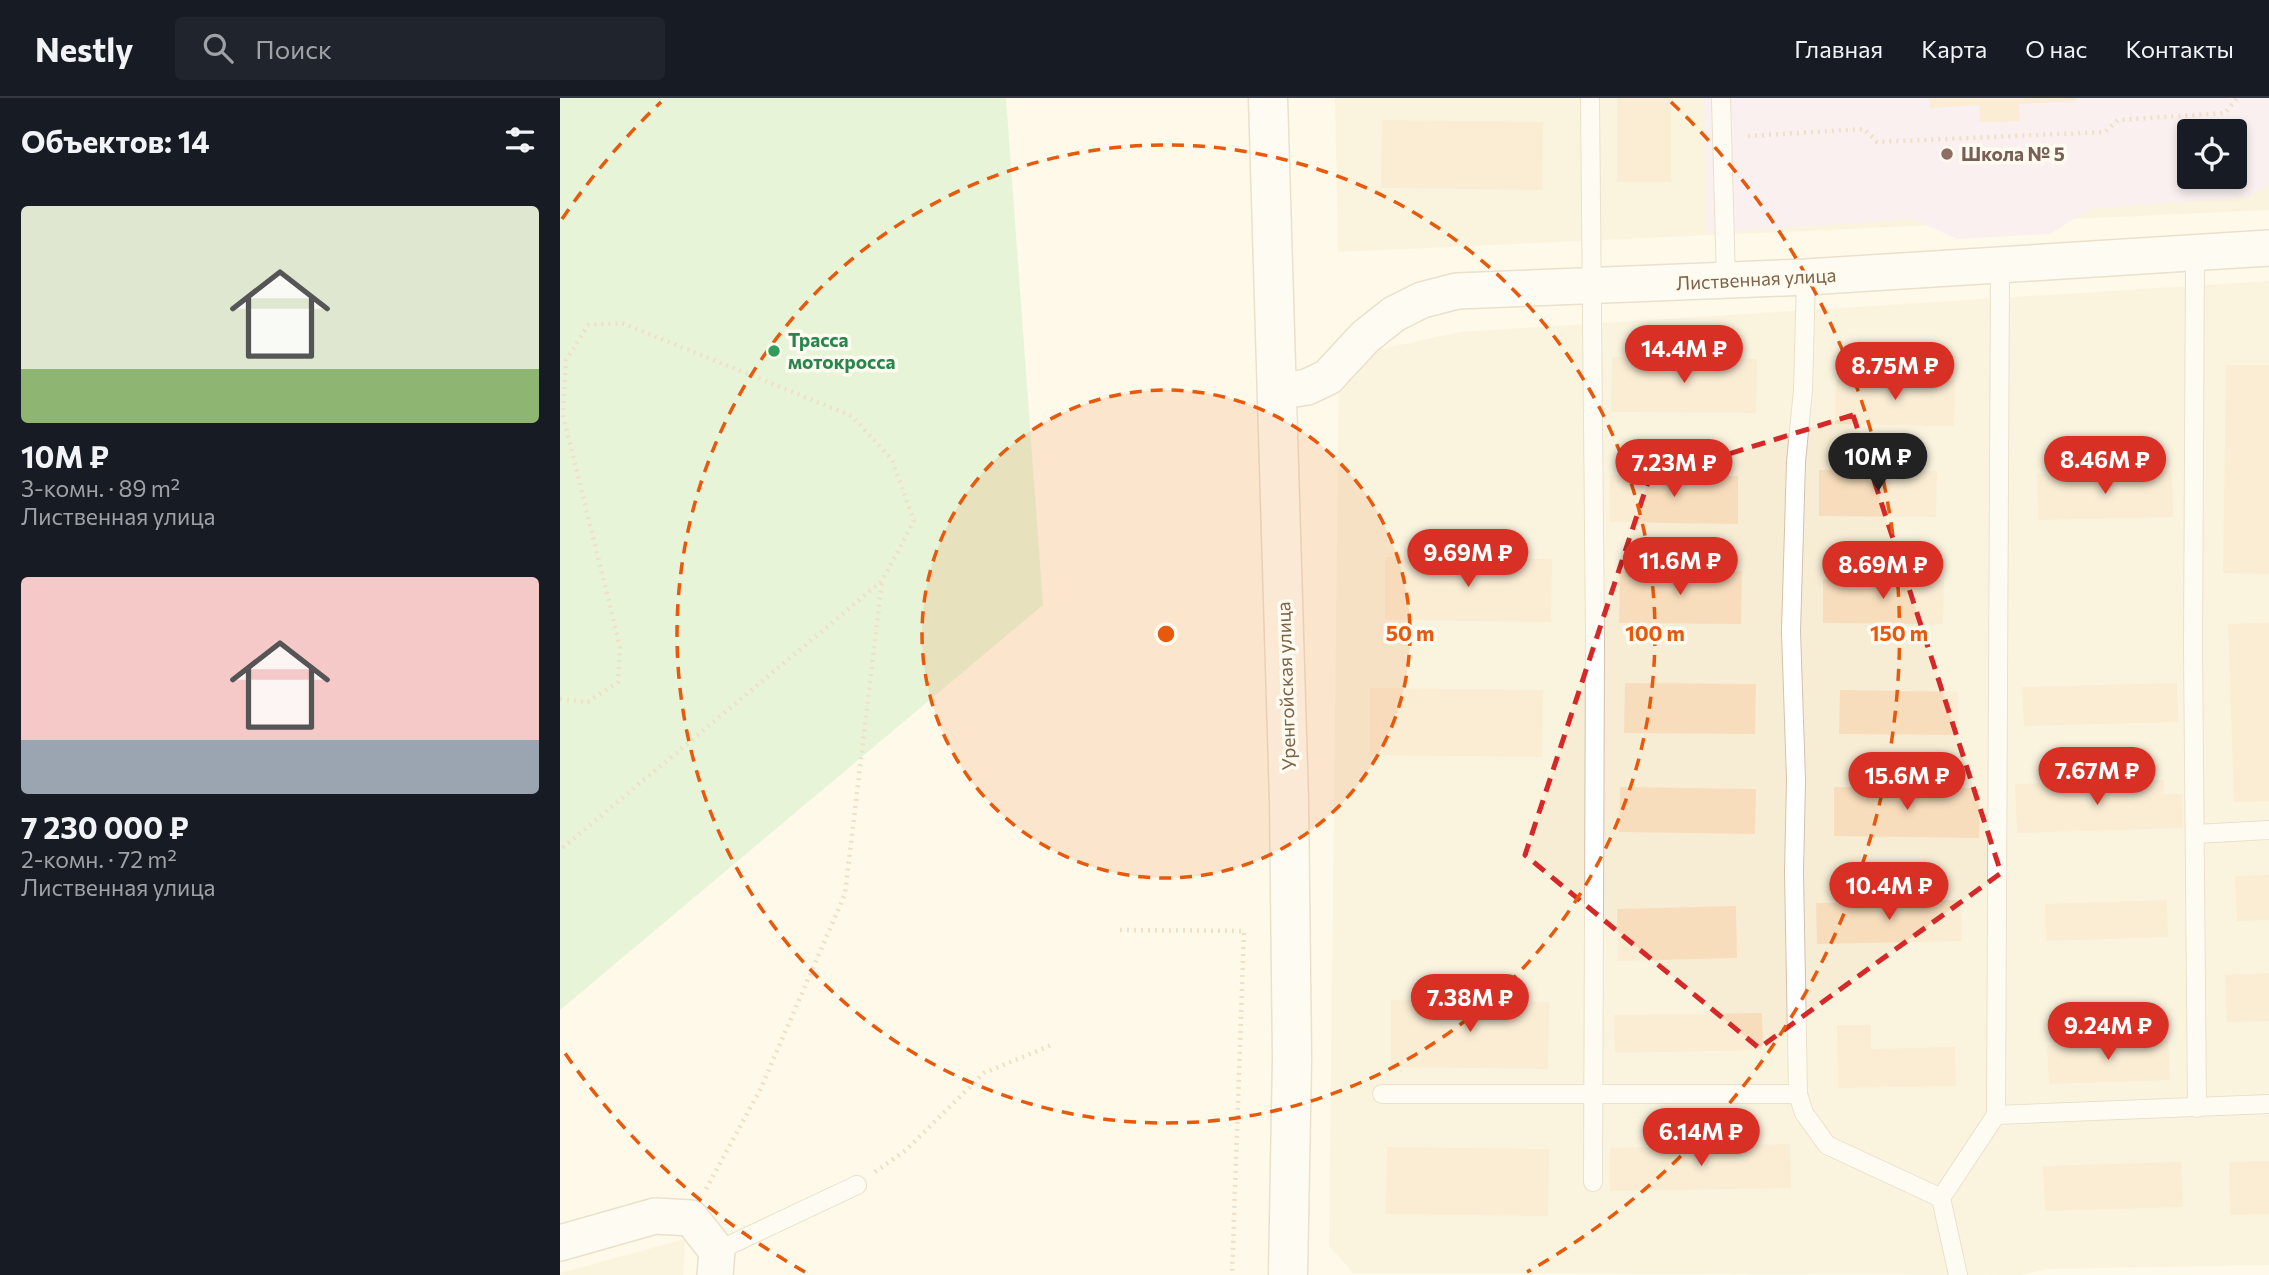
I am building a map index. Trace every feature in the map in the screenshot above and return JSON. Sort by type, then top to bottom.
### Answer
[{"type":"street","name":"Уренгойская улица","points":[[1268,98],[1289,801],[1292,1059],[1288,1275]]},
{"type":"street","name":"Лиственная улица","points":[[1276,392],[1307,387],[1328,377],[1365,337],[1394,314],[1422,300],[1457,291],[2000,267],[2269,248]]},
{"type":"street","points":[[560,1243],[655,1216],[691,1218],[716,1263]]},
{"type":"lane","points":[[1590,98],[1595,651],[1593,1182]]},
{"type":"lane","points":[[1721,98],[1726,280]]},
{"type":"lane","points":[[2195,254],[2193,647],[2197,1108]]},
{"type":"lane","points":[[1958,1275],[1941,1198],[1996,1115],[2000,267]]},
{"type":"lane","points":[[1806,277],[1803,390],[1796,462],[1790,631],[1796,780],[1794,872],[1798,1094],[1804,1113],[1827,1145],[1941,1198]]},
{"type":"lane","points":[[2195,834],[2269,830]]},
{"type":"lane","points":[[1382,1094],[1798,1094]]},
{"type":"lane","points":[[1996,1115],[2269,1104]]},
{"type":"lane","points":[[716,1263],[857,1185]]},
{"type":"path","points":[[1722,137],[1864,129],[1877,142],[2105,132],[2118,120],[2225,113],[2236,98]]},
{"type":"path","points":[[560,699],[588,702],[618,682],[620,646],[563,415],[566,360],[588,325],[622,323],[852,416],[892,460],[915,521],[882,581],[560,850]]},
{"type":"path","points":[[691,1218],[760,1090],[845,894],[882,581]]},
{"type":"path","points":[[1120,930],[1244,931],[1232,1275]]},
{"type":"path","points":[[857,1185],[906,1150],[984,1073],[1054,1044]]},
{"type":"highlighted area","points":[[1853,415],[2001,873],[1759,1048],[1525,855],[1649,479]]},
{"type":"shaded area","points":[[1335,98],[2269,98],[2269,210],[1338,252]]},
{"type":"shaded area","name":"Школа № 5","points":[[1704,98],[2269,98],[2269,183],[2250,197],[2090,209],[2050,234],[1957,239],[1913,219],[1706,233]]},
{"type":"shaded area","points":[[2269,281],[2269,1265],[2048,1269],[2020,1275],[1353,1273],[1329,1246],[1339,358],[1460,332]]},
{"type":"shaded area","points":[[685,1239],[683,1275],[560,1275],[560,1273]]},
{"type":"green space","name":"Трасса мотокросса","points":[[560,98],[1006,98],[1043,605],[560,1010]]},
{"type":"building","points":[[1617,98],[1671,98],[1671,182],[1617,182]]},
{"type":"building","points":[[1929,98],[2076,98],[2076,101],[2019,104],[2020,121],[1980,122],[1979,105],[1930,108]]},
{"type":"building","points":[[1382,120],[1543,122],[1542,190],[1381,188]]},
{"type":"building","points":[[1612,357],[1757,359],[1756,413],[1611,412]]},
{"type":"building","points":[[2226,365],[2269,365],[2269,574],[2223,573]]},
{"type":"building","points":[[1836,379],[1955,380],[1954,426],[1835,424]]},
{"type":"building","points":[[1819,470],[1937,471],[1936,517],[1819,516]]},
{"type":"building","points":[[2172,471],[2173,517],[2038,520],[2037,474]]},
{"type":"building","points":[[1610,475],[1738,476],[1738,524],[1610,522]]},
{"type":"building","points":[[1385,557],[1552,559],[1551,622],[1385,620]]},
{"type":"building","points":[[1620,570],[1742,571],[1741,624],[1619,623]]},
{"type":"building","points":[[1823,579],[1944,580],[1943,624],[1823,623]]},
{"type":"building","points":[[2269,623],[2269,801],[2234,802],[2228,624]]},
{"type":"building","points":[[1625,683],[1756,684],[1755,734],[1624,733]]},
{"type":"building","points":[[2177,683],[2178,722],[2024,726],[2022,687]]},
{"type":"building","points":[[1370,688],[1543,690],[1542,757],[1370,755]]},
{"type":"building","points":[[1840,690],[1958,692],[1958,735],[1839,734]]},
{"type":"building","points":[[2164,780],[2164,794],[2182,794],[2183,828],[2017,833],[2015,784]]},
{"type":"building","points":[[1620,787],[1756,789],[1755,834],[1619,832]]},
{"type":"building","points":[[1834,787],[1980,788],[1979,838],[1834,836]]},
{"type":"building","points":[[2269,875],[2269,920],[2237,921],[2235,876]]},
{"type":"building","points":[[1961,900],[1962,941],[1817,944],[1816,903]]},
{"type":"building","points":[[2167,900],[2168,937],[2046,941],[2045,904]]},
{"type":"building","points":[[1736,906],[1737,958],[1618,961],[1617,909]]},
{"type":"building","points":[[2269,973],[2269,1021],[2227,1022],[2225,975]]},
{"type":"building","points":[[1391,1000],[1549,1002],[1548,1069],[1391,1067]]},
{"type":"building","points":[[1762,1013],[1763,1050],[1615,1053],[1614,1015]]},
{"type":"building","points":[[1837,1025],[1871,1025],[1871,1049],[1955,1047],[1956,1086],[1838,1088]]},
{"type":"building","points":[[2168,1041],[2170,1080],[2049,1084],[2047,1045]]},
{"type":"building","points":[[1790,1144],[1791,1188],[1610,1191],[1610,1148]]},
{"type":"building","points":[[1387,1147],[1549,1149],[1548,1216],[1386,1214]]},
{"type":"building","points":[[2269,1161],[2269,1214],[2230,1215],[2229,1162]]},
{"type":"building","points":[[2181,1162],[2183,1207],[2045,1211],[2043,1166]]},
{"type":"place","name":"Школа № 5","points":[[1947,154]]},
{"type":"place","name":"Трасса мотокросса","points":[[774,351]]}]
